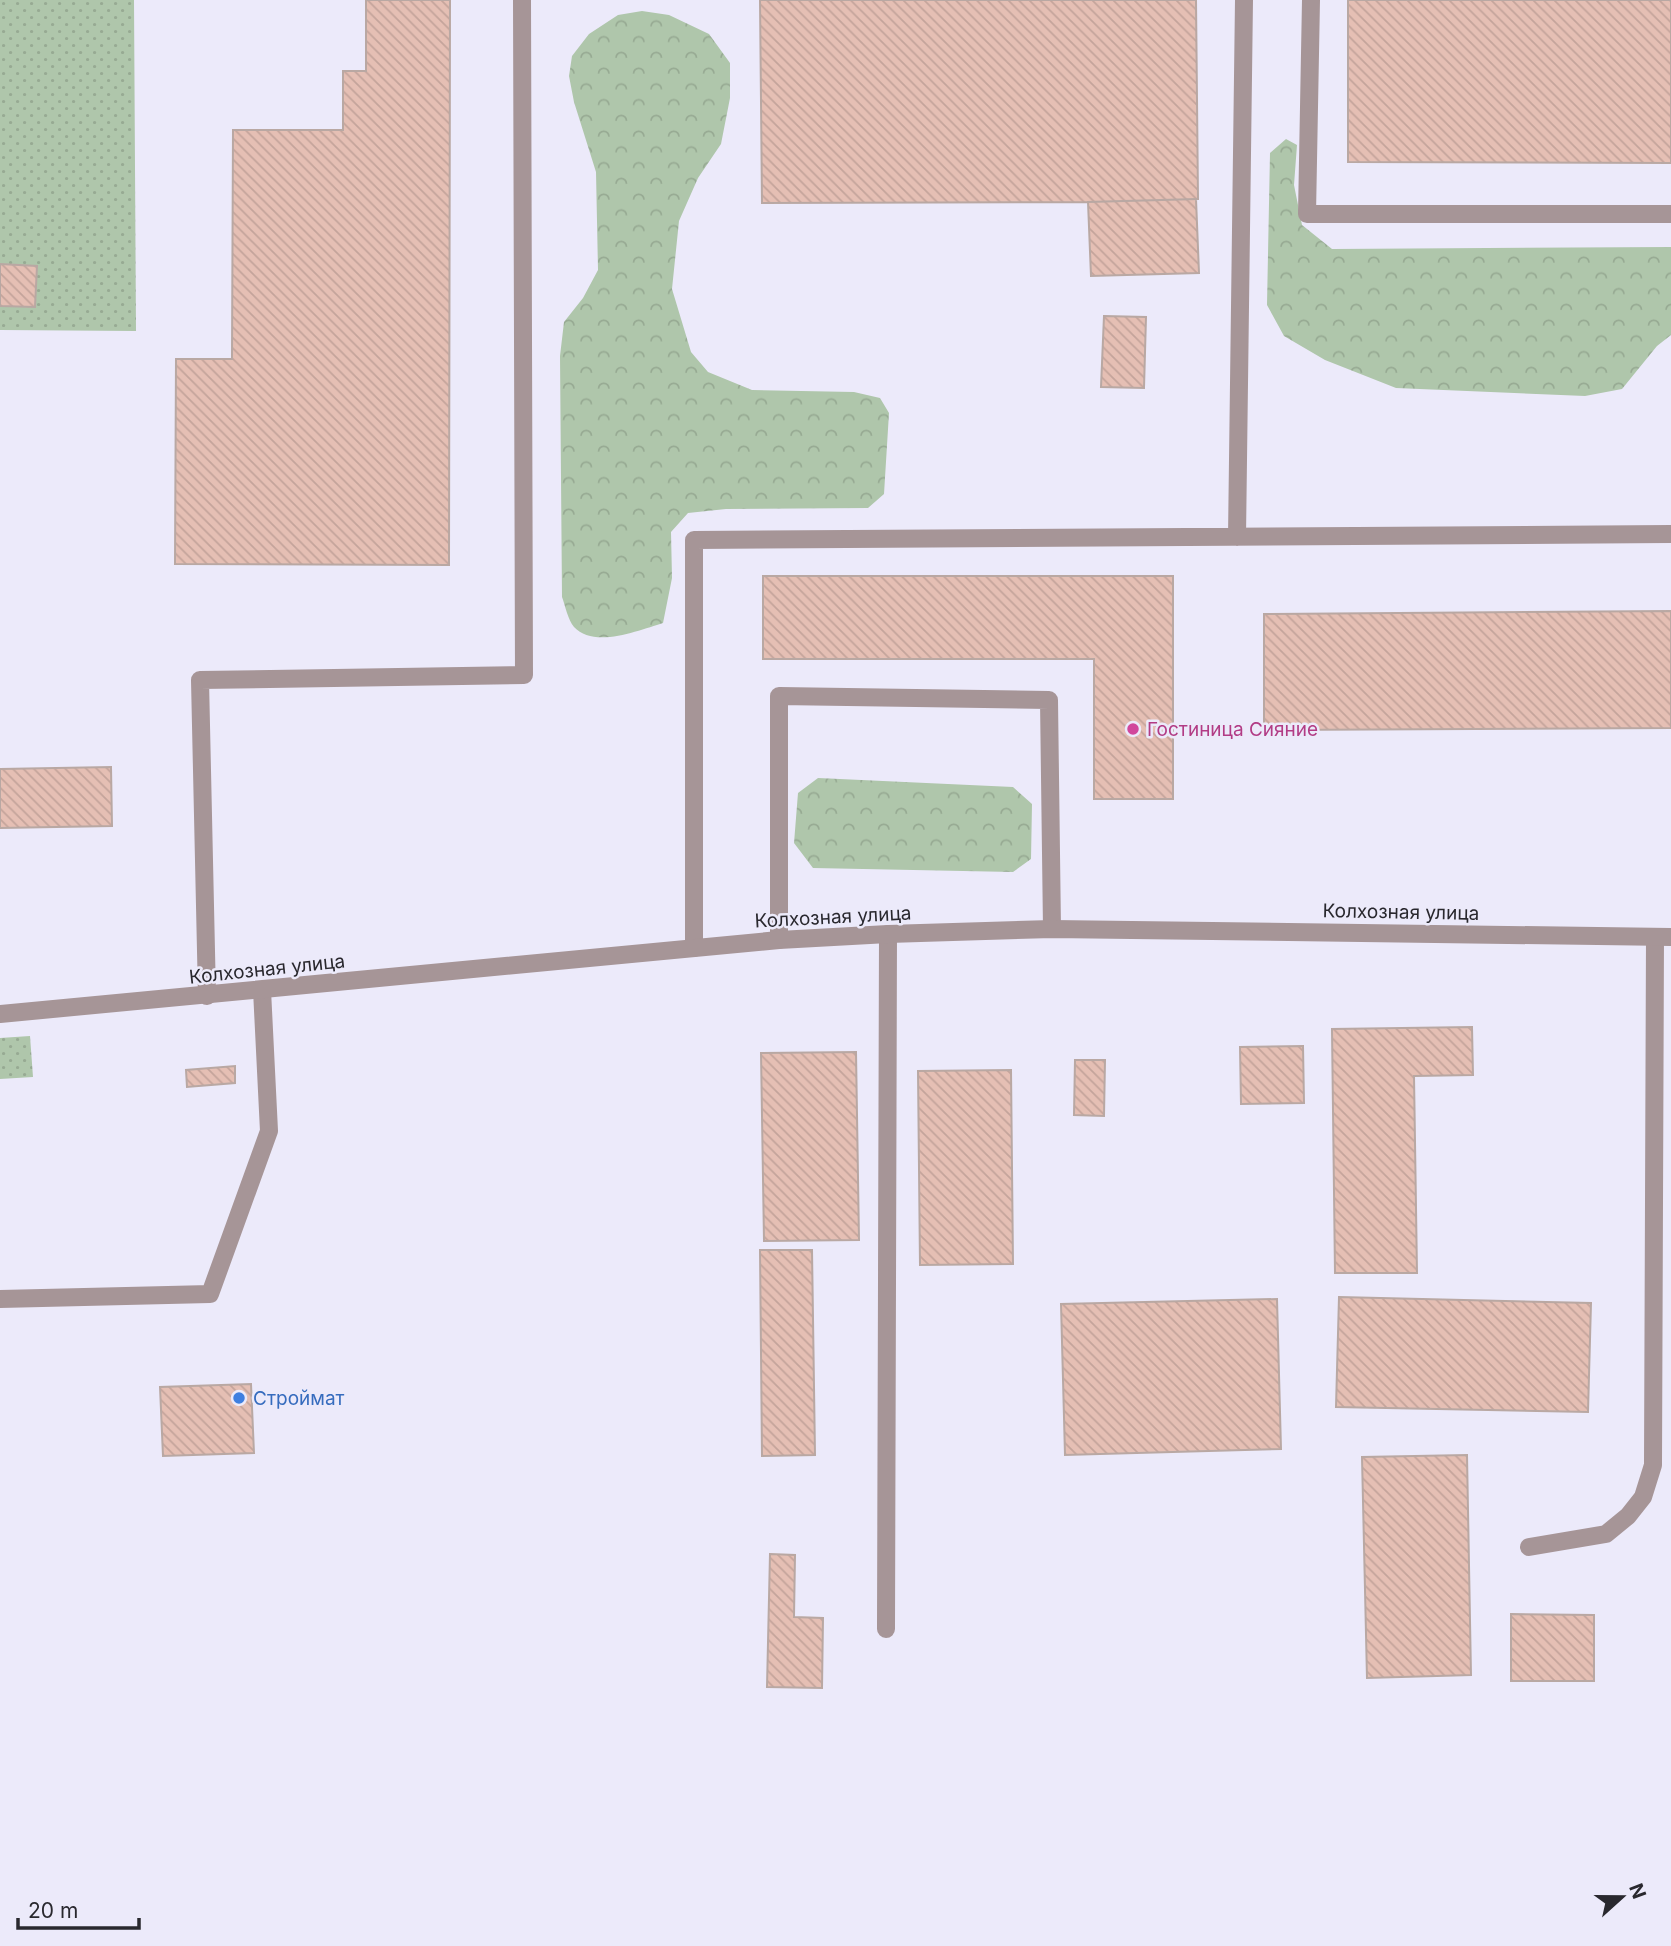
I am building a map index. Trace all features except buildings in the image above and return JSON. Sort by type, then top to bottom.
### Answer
[{"type":"street","points":[[207,996],[200,680],[524,675],[522,0]]},
{"type":"street","points":[[1237,537],[1244,0]]},
{"type":"street","points":[[1311,0],[1307,214],[1671,214]]},
{"type":"street","points":[[694,948],[694,540],[1671,534]]},
{"type":"street","points":[[779,940],[779,696],[1049,700],[1052,929]]},
{"type":"street","name":"Колхозная улица","points":[[0,1014],[779,940],[888,933],[1052,929],[1663,937]]},
{"type":"street","points":[[886,1629],[888,933]]},
{"type":"street","points":[[1530,1547],[1606,1534],[1628,1516],[1643,1497],[1653,1465],[1663,937]]},
{"type":"street","points":[[0,1299],[210,1294],[269,1131],[262,990]]},
{"type":"green space","points":[[0,0],[134,0],[136,331],[0,330]]},
{"type":"green space","points":[[642,11],[669,15],[709,34],[730,63],[730,98],[721,144],[698,178],[679,221],[672,289],[691,352],[708,372],[752,390],[854,392],[880,398],[889,413],[884,494],[868,508],[726,509],[688,513],[671,532],[672,578],[663,623],[617,636],[593,637],[574,627],[562,597],[560,356],[564,322],[583,298],[598,270],[596,172],[574,102],[569,76],[572,56],[589,34],[618,15]]},
{"type":"green space","points":[[1286,139],[1297,145],[1294,185],[1302,225],[1332,249],[1671,247],[1671,335],[1657,346],[1622,389],[1585,396],[1396,388],[1325,360],[1284,336],[1267,305],[1270,153]]},
{"type":"green space","points":[[818,778],[1013,787],[1032,804],[1031,859],[1013,872],[813,868],[794,843],[798,793]]},
{"type":"green space","points":[[30,1036],[33,1077],[0,1079],[0,1038]]},
{"type":"place","name":"Гостиница Сияние","points":[[1133,729]]},
{"type":"place","name":"Строймат","points":[[239,1398]]}]
